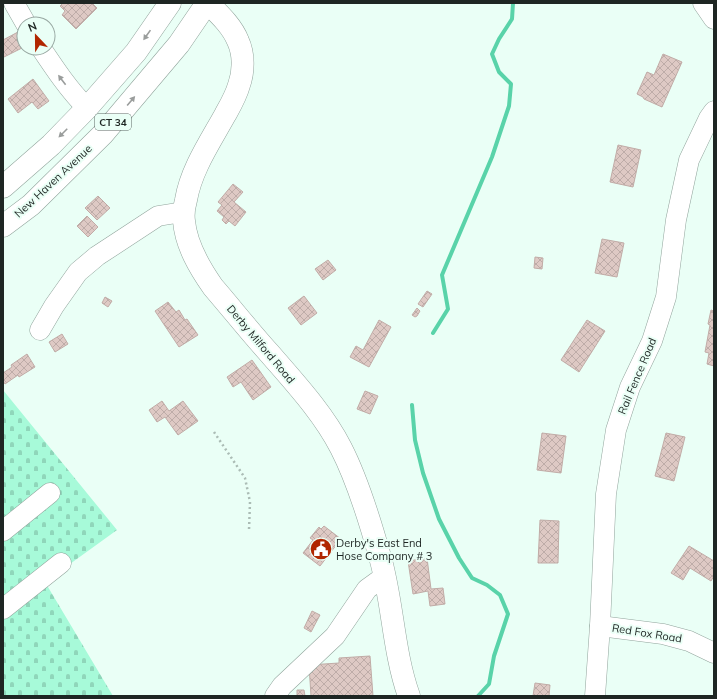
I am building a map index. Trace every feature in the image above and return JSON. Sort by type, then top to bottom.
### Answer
[{"type":"main road","name":"CT 34","points":[[3,187],[51,145],[87,108],[136,52],[170,3]]},
{"type":"main road","name":"Derby Milford Road","points":[[208,3],[223,19],[238,41],[242,54],[243,66],[240,84],[232,102],[192,178],[183,212],[183,221],[187,240],[205,276],[317,411],[341,448],[364,507],[385,576],[398,655],[404,683],[409,696]]},
{"type":"main road","name":"New Haven Avenue","points":[[3,226],[31,205],[103,134],[179,44],[208,3]]},
{"type":"street","points":[[14,3],[21,16]]},
{"type":"street","points":[[703,3],[714,19]]},
{"type":"street","points":[[46,56],[74,94],[87,108]]},
{"type":"street","name":"Rail Fence Road","points":[[595,696],[606,494],[616,430],[630,387],[652,341],[666,297],[676,220],[689,160],[714,111]]},
{"type":"street","points":[[40,330],[54,306],[78,272],[97,256],[158,216],[183,212]]},
{"type":"street","points":[[3,531],[50,494]]},
{"type":"street","points":[[3,609],[61,563]]},
{"type":"street","points":[[275,696],[282,686],[335,636],[367,589],[385,576]]},
{"type":"street","name":"Red Fox Road","points":[[600,626],[663,634],[689,640],[714,653]]},
{"type":"path","points":[[214,432],[245,478],[250,502],[249,530]]},
{"type":"green space","points":[[3,390],[117,530],[45,582],[113,696],[3,696]]},
{"type":"building","points":[[63,3],[92,3],[97,8],[76,29],[62,15],[65,11],[60,6]]},
{"type":"building","points":[[16,33],[16,51],[4,57],[3,55],[3,40]]},
{"type":"building","points":[[663,54],[682,62],[662,107],[644,99],[637,94],[647,72],[654,75]]},
{"type":"building","points":[[33,79],[49,101],[38,109],[32,102],[18,113],[8,99]]},
{"type":"building","points":[[618,145],[641,150],[633,187],[610,182]]},
{"type":"building","points":[[233,184],[243,192],[234,202],[246,212],[235,226],[229,221],[226,224],[222,220],[224,217],[217,211],[222,205],[218,202]]},
{"type":"building","points":[[98,196],[110,208],[97,220],[85,208]]},
{"type":"building","points":[[87,216],[98,227],[88,237],[77,226]]},
{"type":"building","points":[[602,239],[624,243],[617,277],[595,273]]},
{"type":"building","points":[[535,257],[543,258],[542,269],[534,268]]},
{"type":"building","points":[[328,260],[336,270],[323,280],[315,269]]},
{"type":"building","points":[[427,291],[432,294],[423,307],[418,304]]},
{"type":"building","points":[[304,296],[317,313],[301,325],[288,308]]},
{"type":"building","points":[[105,297],[112,301],[108,307],[102,303]]},
{"type":"building","points":[[168,302],[176,312],[179,310],[185,320],[187,319],[198,335],[179,347],[155,311]]},
{"type":"building","points":[[417,308],[420,311],[415,317],[412,315]]},
{"type":"building","points":[[711,310],[714,311],[714,366],[707,364],[709,353],[705,352]]},
{"type":"building","points":[[379,320],[391,327],[369,367],[350,357],[356,346],[363,350]]},
{"type":"building","points":[[587,320],[605,331],[579,372],[561,360]]},
{"type":"building","points":[[62,334],[68,344],[55,352],[49,342]]},
{"type":"building","points":[[27,354],[35,367],[19,377],[18,375],[5,384],[3,381],[3,373],[12,367],[11,365]]},
{"type":"building","points":[[252,360],[271,387],[253,400],[241,382],[233,387],[227,377]]},
{"type":"building","points":[[365,391],[378,396],[370,414],[357,409]]},
{"type":"building","points":[[162,401],[169,411],[183,401],[198,421],[178,435],[165,417],[157,422],[149,410]]},
{"type":"building","points":[[542,433],[566,436],[561,473],[537,470]]},
{"type":"building","points":[[666,433],[685,437],[674,481],[655,476]]},
{"type":"building","points":[[540,520],[559,521],[558,563],[538,563]]},
{"type":"building","points":[[324,526],[341,539],[320,566],[303,553],[313,540],[310,538],[319,527],[321,529]]},
{"type":"building","points":[[689,546],[714,561],[714,576],[711,581],[690,568],[683,580],[671,573]]},
{"type":"building","points":[[427,558],[431,589],[443,588],[445,604],[430,606],[428,591],[413,594],[408,561]]},
{"type":"building","points":[[312,611],[320,615],[311,632],[304,628]]},
{"type":"building","points":[[370,656],[373,696],[311,696],[309,665],[339,663],[339,658]]},
{"type":"building","points":[[535,683],[550,685],[549,696],[533,696]]},
{"type":"building","points":[[297,690],[304,690],[305,696],[297,696]]},
{"type":"waterway","points":[[433,333],[448,309],[442,275],[492,157],[509,106],[511,84],[499,72],[492,54],[499,39],[512,19],[513,3]]},
{"type":"waterway","points":[[412,405],[415,440],[423,473],[439,519],[459,558],[472,578],[487,585],[500,595],[508,614],[494,656],[489,684],[478,696]]},
{"type":"place","name":"Derby's East End Hose Company # 3","points":[[321,549]]}]
